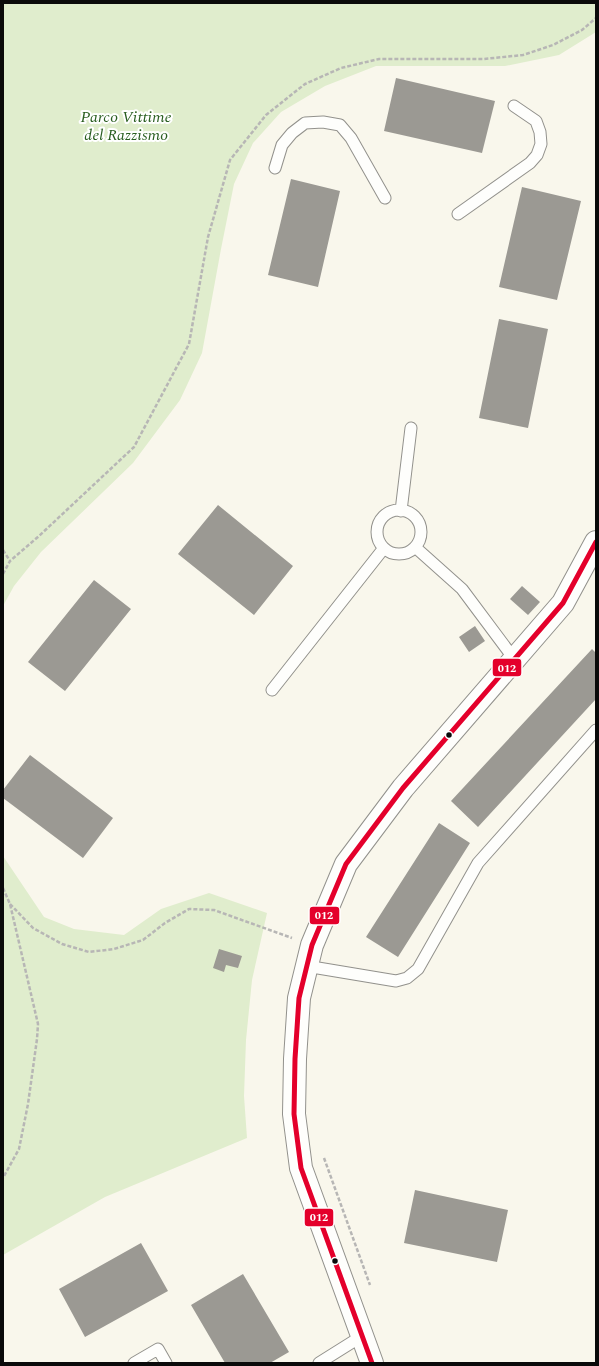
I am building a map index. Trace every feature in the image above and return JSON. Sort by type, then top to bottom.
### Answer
[{"type":"street","points":[[372,1363],[301,1168],[294,1114],[295,1059],[299,998],[306,966],[312,945],[346,864],[403,788],[563,603],[591,566],[596,542]]},
{"type":"lane","points":[[458,214],[530,163],[537,155],[541,144],[540,132],[536,121],[514,106]]},
{"type":"lane","points":[[275,168],[282,145],[292,133],[306,123],[323,122],[340,125],[351,138],[385,198]]},
{"type":"lane","points":[[401,511],[411,428]]},
{"type":"lane","points":[[401,511],[411,514],[419,524],[421,530],[420,538],[415,547],[405,553],[398,554],[384,548],[380,542],[378,528],[380,521],[385,515],[392,512],[401,511]]},
{"type":"lane","points":[[415,547],[462,589],[515,660]]},
{"type":"lane","points":[[272,690],[384,548]]},
{"type":"lane","points":[[306,966],[396,980],[406,978],[418,969],[478,863],[596,730]]},
{"type":"lane","points":[[319,1363],[362,1336]]},
{"type":"lane","points":[[134,1363],[158,1349],[166,1363]]},
{"type":"path","points":[[3,574],[10,561],[39,536],[134,447],[189,344],[208,237],[230,160],[266,115],[305,84],[341,68],[379,59],[484,59],[522,55],[553,45],[582,30],[596,18]]},
{"type":"path","points":[[3,550],[10,561]]},
{"type":"path","points":[[3,888],[10,904],[38,1024],[28,1104],[19,1149],[3,1178]]},
{"type":"path","points":[[10,904],[32,928],[62,944],[89,952],[114,949],[143,940],[165,923],[189,909],[214,910],[312,945]]},
{"type":"path","points":[[324,1157],[371,1288]]},
{"type":"green space","name":"Parco Vittime del Razzismo","points":[[3,3],[596,3],[596,32],[559,55],[505,66],[376,66],[325,86],[281,112],[253,143],[234,184],[202,353],[180,400],[133,463],[41,552],[14,586],[3,606]]},
{"type":"green space","points":[[3,856],[44,917],[74,929],[124,935],[161,909],[209,893],[267,913],[252,980],[246,1040],[244,1096],[247,1138],[105,1197],[3,1255]]},
{"type":"building","points":[[396,78],[495,101],[482,153],[384,131]]},
{"type":"building","points":[[291,179],[340,191],[318,287],[268,275]]},
{"type":"building","points":[[522,187],[581,201],[557,300],[499,287]]},
{"type":"building","points":[[499,319],[548,329],[528,428],[479,418]]},
{"type":"building","points":[[218,505],[293,566],[254,615],[178,554]]},
{"type":"building","points":[[94,580],[131,609],[65,691],[28,662]]},
{"type":"building","points":[[522,586],[540,602],[528,615],[510,599]]},
{"type":"building","points":[[475,626],[485,641],[469,652],[459,637]]},
{"type":"building","points":[[592,649],[596,653],[596,699],[478,827],[451,801]]},
{"type":"building","points":[[30,755],[113,818],[83,858],[3,798],[3,790]]},
{"type":"building","points":[[439,823],[470,843],[398,957],[366,937]]},
{"type":"building","points":[[219,949],[242,956],[238,968],[226,965],[224,972],[213,968]]},
{"type":"building","points":[[415,1190],[508,1210],[497,1262],[404,1243]]},
{"type":"building","points":[[141,1243],[168,1291],[85,1337],[59,1289]]},
{"type":"building","points":[[243,1274],[289,1352],[270,1363],[225,1363],[191,1305]]},
{"type":"transit line","name":"012","points":[[372,1363],[301,1168],[294,1114],[295,1059],[299,998],[312,945],[346,864],[403,788],[563,603],[596,542]]}]
